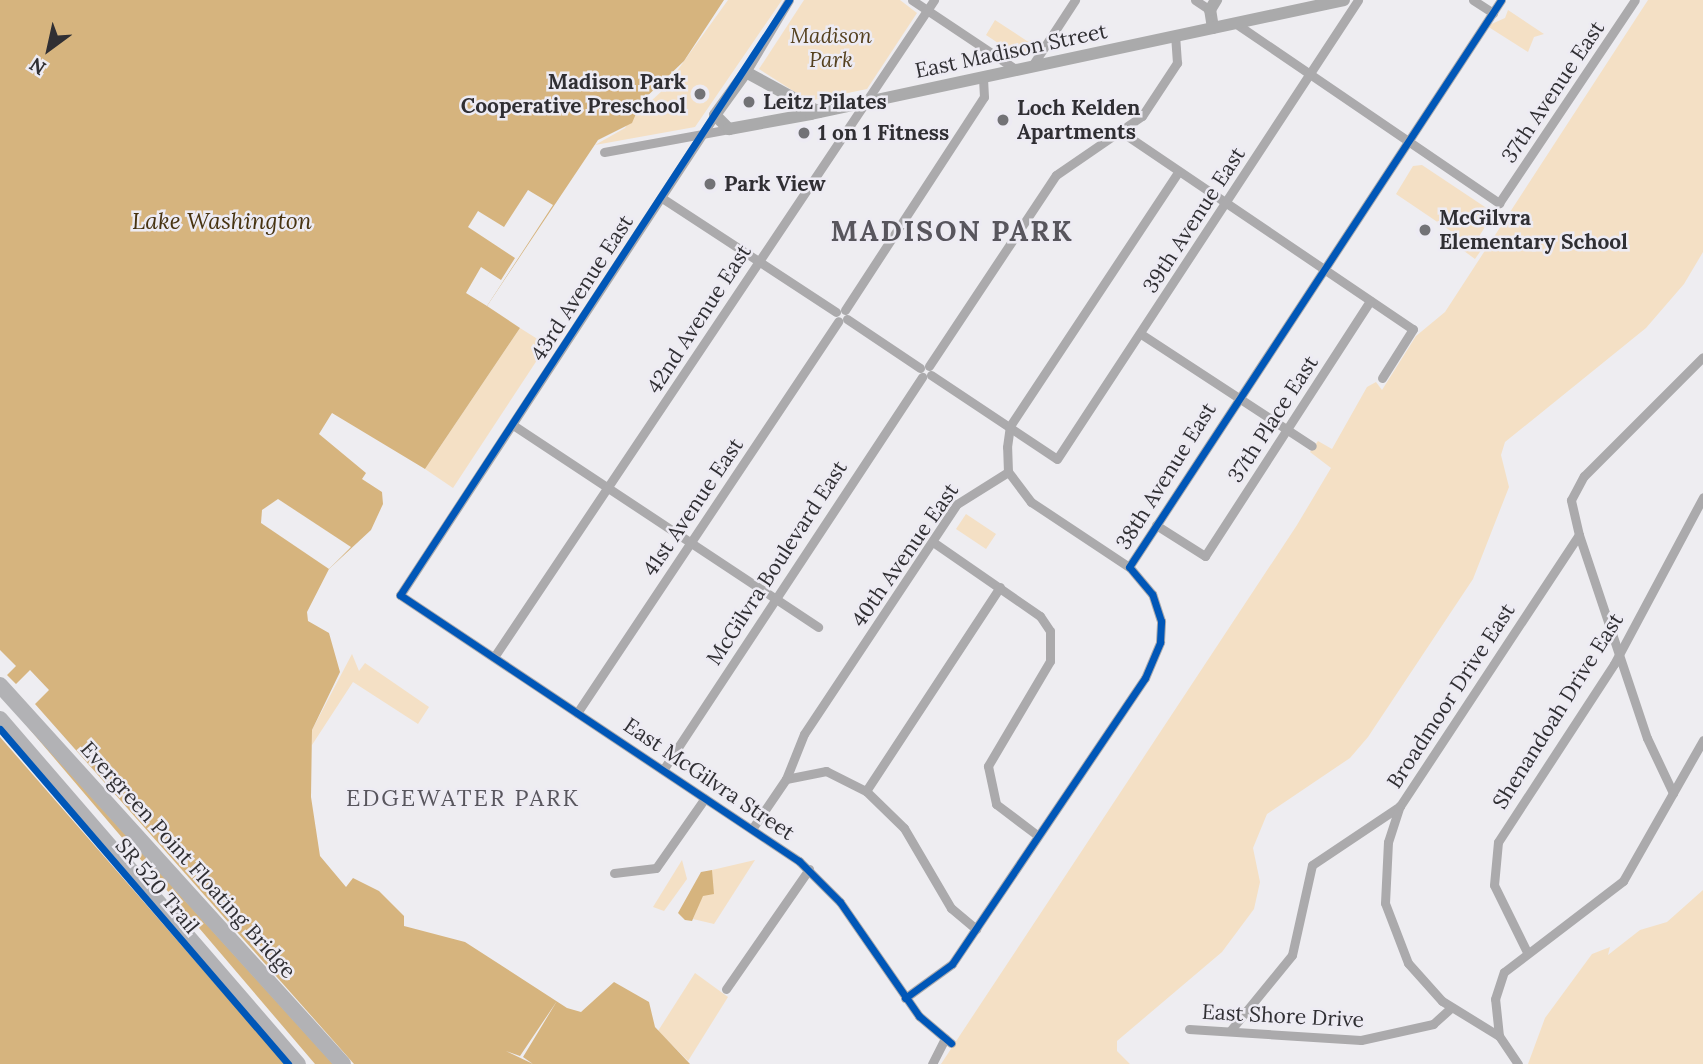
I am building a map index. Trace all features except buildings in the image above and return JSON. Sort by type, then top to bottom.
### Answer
[{"type":"highway","name":"Evergreen Point Floating Bridge","points":[[0,685],[343,1064]]},
{"type":"highway","points":[[0,719],[298,1064]]},
{"type":"street","name":"43rd Avenue East","points":[[400,595],[715,115],[746,72],[789,0]]},
{"type":"street","points":[[912,0],[1017,70]]},
{"type":"street","name":"42nd Avenue East","points":[[494,657],[934,0]]},
{"type":"street","points":[[1032,66],[1075,0]]},
{"type":"street","points":[[1195,0],[1213,5],[1213,28]]},
{"type":"street","name":"East Madison Street","points":[[604,152],[819,112],[1344,0]]},
{"type":"street","name":"39th Avenue East","points":[[1010,426],[1057,459],[1358,0]]},
{"type":"street","points":[[1473,0],[1493,13]]},
{"type":"street","name":"38th Avenue East","points":[[905,998],[942,975],[976,929],[1158,650],[1159,612],[1129,567],[1237,397],[1502,0]]},
{"type":"street","name":"37th Avenue East","points":[[1407,142],[1499,203],[1635,0]]},
{"type":"street","points":[[1235,23],[1309,77],[1407,142]]},
{"type":"street","name":"McGilvra Boulevard East","points":[[663,770],[1056,175],[1123,133],[1143,116],[1177,63],[1175,37]]},
{"type":"street","points":[[746,72],[791,101],[819,112]]},
{"type":"street","name":"41st Avenue East","points":[[577,713],[984,97],[983,77]]},
{"type":"street","points":[[787,118],[791,101]]},
{"type":"street","points":[[715,115],[729,129]]},
{"type":"street","points":[[1123,133],[1177,174],[1413,329],[1382,378]]},
{"type":"street","points":[[1129,567],[1040,509],[1008,472],[1010,426],[1177,174]]},
{"type":"street","points":[[662,198],[1010,426]]},
{"type":"street","name":"37th Place East","points":[[1156,525],[1205,556],[1370,301]]},
{"type":"street","points":[[1141,334],[1312,446]]},
{"type":"street","points":[[1673,793],[1579,535],[1571,499],[1584,475],[1703,356]]},
{"type":"street","points":[[513,425],[818,627]]},
{"type":"street","name":"40th Avenue East","points":[[752,829],[786,779],[804,734],[933,542],[973,488],[1008,472]]},
{"type":"street","name":"Shenandoah Drive East","points":[[1526,950],[1494,885],[1498,842],[1620,653],[1703,497]]},
{"type":"street","name":"Broadmoor Drive East","points":[[1518,1064],[1499,1035],[1451,1008],[1415,973],[1395,939],[1385,903],[1388,842],[1400,806],[1579,535]]},
{"type":"street","points":[[933,542],[1041,616],[1050,631],[1050,660],[988,766],[996,804],[1037,835]]},
{"type":"street","points":[[866,791],[1000,587]]},
{"type":"street","name":"East McGilvra Street","points":[[400,595],[809,869],[850,914],[905,998],[948,1040],[932,1064]]},
{"type":"street","points":[[1499,1035],[1498,984],[1526,950],[1623,881],[1703,740]]},
{"type":"street","points":[[786,779],[826,772],[866,791],[904,828],[951,908],[976,929]]},
{"type":"street","points":[[614,873],[656,868],[705,798]]},
{"type":"street","points":[[1230,1031],[1296,947],[1312,865],[1400,806]]},
{"type":"street","points":[[1365,829],[1381,829],[1388,842]]},
{"type":"street","points":[[726,989],[809,869]]},
{"type":"street","name":"East Shore Drive","points":[[1189,1029],[1361,1040],[1433,1024],[1451,1008]]},
{"type":"green space","name":"Madison Park","points":[[728,0],[782,0],[695,127],[595,145],[625,128],[644,99],[650,102],[664,89]]},
{"type":"green space","name":"Madison Park","points":[[804,0],[900,0],[917,13],[867,89],[809,101],[759,69]]},
{"type":"green space","points":[[1648,0],[1703,0],[1703,252],[1684,284],[1646,328],[1505,442],[1501,455],[1509,487],[1473,579],[1368,737],[1350,758],[1267,814],[1253,848],[1260,882],[1254,909],[1222,952],[1117,1041],[1117,1051],[1130,1064],[941,1064],[1297,525],[1331,468],[1310,452],[1318,441],[1332,449],[1367,387],[1376,382],[1382,390],[1416,336],[1445,312]]},
{"type":"green space","points":[[1508,10],[1544,34],[1534,37],[1528,52],[1487,26],[1505,18]]},
{"type":"green space","points":[[995,20],[1027,41],[1036,40],[1026,55],[1019,57],[986,35]]},
{"type":"green space","points":[[1422,165],[1494,213],[1476,241],[1484,246],[1475,259],[1460,248],[1467,242],[1396,194],[1413,166]]},
{"type":"green space","points":[[520,328],[547,345],[453,488],[425,469]]},
{"type":"green space","points":[[966,514],[996,534],[986,549],[956,529]]},
{"type":"green space","points":[[352,654],[359,671],[365,663],[429,707],[418,724],[353,682],[312,745],[312,730]]},
{"type":"green space","points":[[682,860],[687,879],[664,911],[653,907]]},
{"type":"green space","points":[[755,860],[714,924],[693,919],[712,870]]},
{"type":"green space","points":[[1703,890],[1703,1064],[1528,1064],[1545,1018],[1592,954],[1610,947],[1608,955],[1640,930],[1667,922]]},
{"type":"green space","points":[[695,973],[728,997],[688,1061],[658,1031]]},
{"type":"water","name":"Lake Washington","points":[[0,0],[724,0],[684,61],[641,102],[632,123],[598,140],[487,306],[520,328],[425,469],[332,413],[319,434],[366,473],[362,479],[382,492],[383,504],[371,530],[329,569],[307,612],[308,621],[329,633],[340,672],[312,730],[311,797],[320,856],[346,887],[353,878],[379,891],[404,916],[404,926],[465,942],[567,1008],[581,1012],[614,982],[649,1002],[655,1027],[690,1064],[0,1064]]},
{"type":"water","points":[[712,870],[714,894],[703,896],[692,921],[685,920],[678,913],[701,872]]},
{"type":"pier","points":[[528,190],[553,205],[487,306],[466,293],[481,267],[501,280],[515,258],[468,227],[478,211],[504,227]]},
{"type":"pier","points":[[278,499],[351,547],[329,569],[261,523],[262,510]]},
{"type":"pier","points":[[0,650],[16,666],[7,675],[16,684],[30,670],[49,690],[35,704],[354,1064],[333,1064],[20,718],[315,1064],[285,1064],[0,737]]},
{"type":"pier","points":[[557,1001],[523,1057],[533,1064],[506,1051],[520,1056]]},
{"type":"cycle path","points":[[789,0],[400,595],[799,861],[840,902],[919,1016],[951,1043]]},
{"type":"cycle path","points":[[905,998],[952,964],[1145,678],[1160,642],[1161,621],[1152,594],[1129,567],[1501,0]]},
{"type":"cycle path","name":"SR 520 Trail","points":[[0,729],[288,1064]]},
{"type":"place","name":"Madison Park Cooperative Preschool","points":[[700,94]]},
{"type":"place","name":"Leitz Pilates","points":[[749,102]]},
{"type":"place","name":"Loch Kelden Apartments","points":[[1003,120]]},
{"type":"place","name":"1 on 1 Fitness","points":[[804,133]]},
{"type":"place","name":"Park View","points":[[710,184]]},
{"type":"place","name":"McGilvra Elementary School","points":[[1425,230]]},
{"type":"district","name":"MADISON PARK","points":[[952,231]]},
{"type":"district","name":"EDGEWATER PARK","points":[[463,798]]}]
